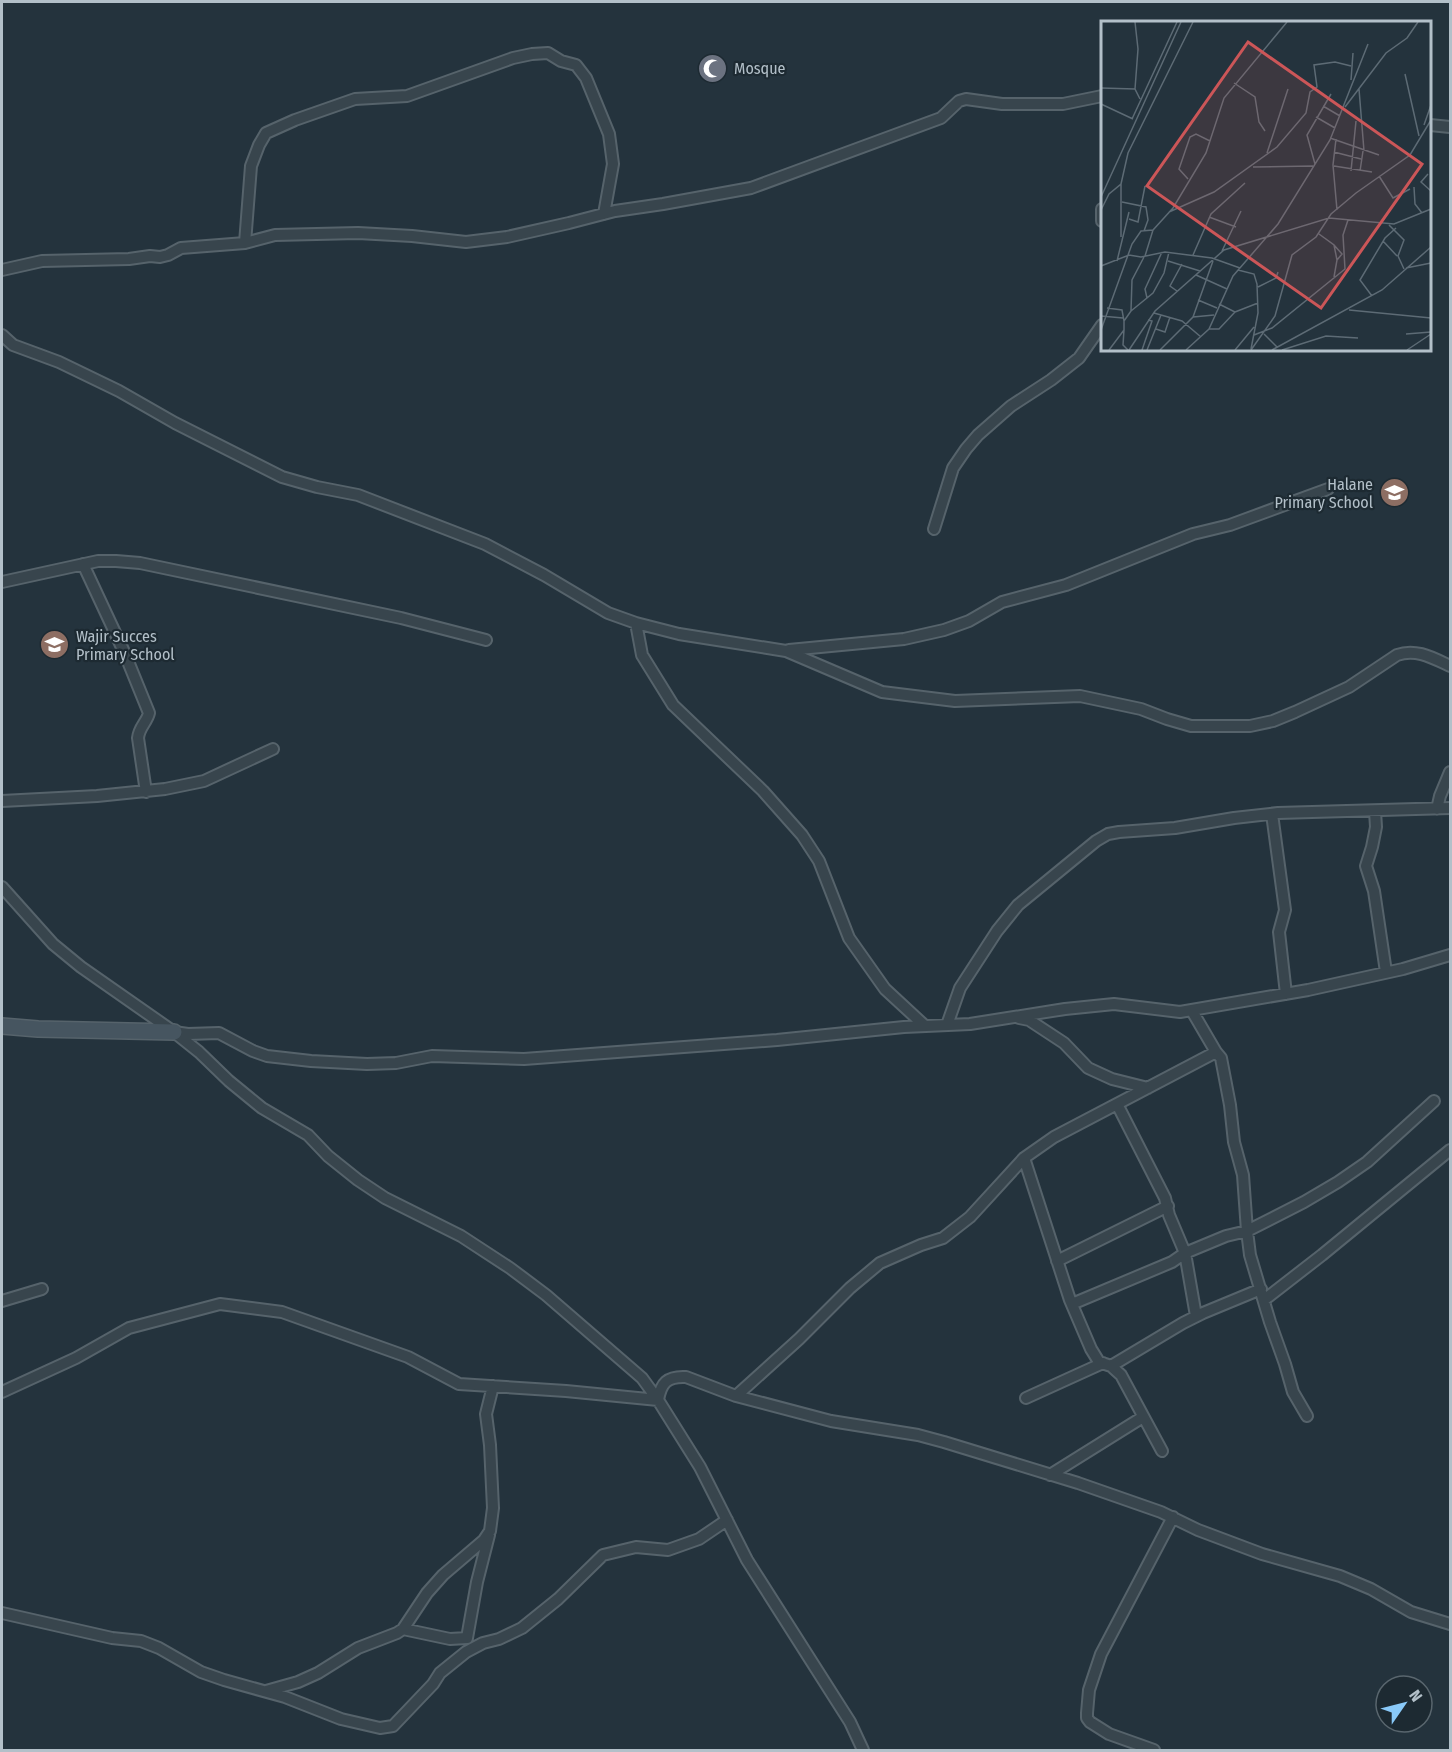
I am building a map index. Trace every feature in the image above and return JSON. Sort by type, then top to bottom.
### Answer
[{"type":"street","points":[[245,243],[251,166],[266,133],[355,99],[407,96],[513,58],[532,54],[548,53],[576,65],[586,78],[609,134],[613,164],[604,214]]},
{"type":"street","points":[[2,270],[42,261],[160,257],[181,248],[245,243],[275,235],[358,233],[466,242],[507,237],[604,214],[751,188],[941,118],[959,101],[966,99],[1002,104],[1063,104],[1101,96]]},
{"type":"street","points":[[1431,125],[1450,127]]},
{"type":"street","points":[[934,529],[953,468],[966,449],[978,435],[1011,406],[1051,380],[1079,357],[1101,326]]},
{"type":"street","points":[[2,335],[13,345],[59,362],[119,391],[175,423],[282,477],[358,495],[485,544],[544,575],[608,613],[679,634],[786,651],[882,692],[955,701],[1080,696],[1141,709],[1191,726],[1227,727],[1262,723],[1295,712],[1348,687],[1397,655],[1406,652],[1416,652],[1450,666]]},
{"type":"street","points":[[786,651],[904,639],[944,630],[969,621],[1002,602],[1066,585],[1193,534],[1230,525],[1328,489]]},
{"type":"street","points":[[2,582],[98,561],[140,563],[401,618],[486,640]]},
{"type":"street","points":[[83,564],[125,654],[149,713],[138,732],[146,792]]},
{"type":"street","points":[[636,623],[642,655],[673,705],[763,791],[802,835],[819,861],[849,938],[885,989],[925,1026]]},
{"type":"street","points":[[2,801],[146,792],[204,781],[273,749]]},
{"type":"street","points":[[1437,809],[1450,772]]},
{"type":"street","points":[[947,1025],[960,988],[997,931],[1018,904],[1096,841],[1108,834],[1175,828],[1272,814],[1450,808]]},
{"type":"street","points":[[1374,811],[1376,827],[1366,866],[1374,891],[1386,972]]},
{"type":"street","points":[[1272,814],[1285,909],[1279,932],[1286,994]]},
{"type":"street","points":[[2,887],[53,944],[81,968],[174,1032],[262,1108],[308,1136],[357,1180],[385,1198],[460,1236],[510,1268],[546,1295],[642,1378],[700,1467],[747,1560],[850,1722],[862,1750]]},
{"type":"street","points":[[2,1026],[188,1034],[219,1033],[267,1056],[311,1061],[367,1064],[396,1063],[432,1056],[535,1058],[970,1023],[1114,1004],[1180,1012],[1192,1011],[1286,994],[1450,955]]},
{"type":"street","points":[[1423,963],[1450,964]]},
{"type":"street","points":[[1192,1011],[1221,1058],[1234,1142],[1243,1175],[1246,1231],[1250,1255],[1293,1392],[1307,1416]]},
{"type":"street","points":[[1005,1018],[1029,1020],[1064,1043],[1088,1068],[1112,1079],[1148,1088]]},
{"type":"street","points":[[735,1396],[799,1339],[850,1288],[880,1263],[943,1238],[970,1217],[1024,1158],[1054,1137],[1216,1052]]},
{"type":"street","points":[[1072,1304],[1172,1262],[1185,1253],[1226,1236],[1246,1231],[1304,1202],[1367,1162],[1434,1101]]},
{"type":"street","points":[[1118,1104],[1167,1206],[1185,1253],[1196,1316]]},
{"type":"street","points":[[1026,1398],[1107,1364],[1196,1316],[1263,1295],[1339,1242],[1450,1150]]},
{"type":"street","points":[[1024,1158],[1072,1304],[1091,1349],[1095,1356],[1121,1375],[1162,1451]]},
{"type":"street","points":[[1057,1261],[1167,1206]]},
{"type":"street","points":[[2,1301],[42,1289]]},
{"type":"street","points":[[2,1392],[76,1358],[129,1328],[220,1304],[282,1312],[408,1357],[459,1383],[566,1390],[658,1400]]},
{"type":"street","points":[[658,1400],[660,1386],[679,1377],[686,1377],[735,1396],[831,1421],[944,1442],[1050,1474],[1161,1512],[1198,1530],[1262,1554],[1340,1576],[1371,1589],[1411,1612],[1450,1624]]},
{"type":"street","points":[[467,1638],[477,1582],[490,1531],[492,1508],[490,1445],[486,1414],[493,1386]]},
{"type":"street","points":[[1050,1474],[1143,1418]]},
{"type":"street","points":[[1154,1750],[1097,1728],[1088,1718],[1088,1702],[1093,1675],[1101,1654],[1173,1517]]},
{"type":"street","points":[[2,1613],[111,1638],[141,1641],[159,1648],[201,1672],[285,1696],[341,1719],[380,1728],[393,1726],[433,1684],[440,1673],[466,1652],[483,1643],[499,1640],[522,1628],[558,1599],[603,1555],[636,1547],[669,1550],[699,1539],[727,1520]]},
{"type":"street","points":[[266,1691],[298,1682],[358,1648],[403,1629],[427,1593],[443,1575],[484,1540],[490,1531]]},
{"type":"street","points":[[403,1629],[450,1639],[467,1638],[483,1643]]},
{"type":"place","name":"Mosque","points":[[713,68]]},
{"type":"place","name":"Halane Primary School","points":[[1394,493]]},
{"type":"place","name":"Wajir Succes Primary School","points":[[55,645]]}]
